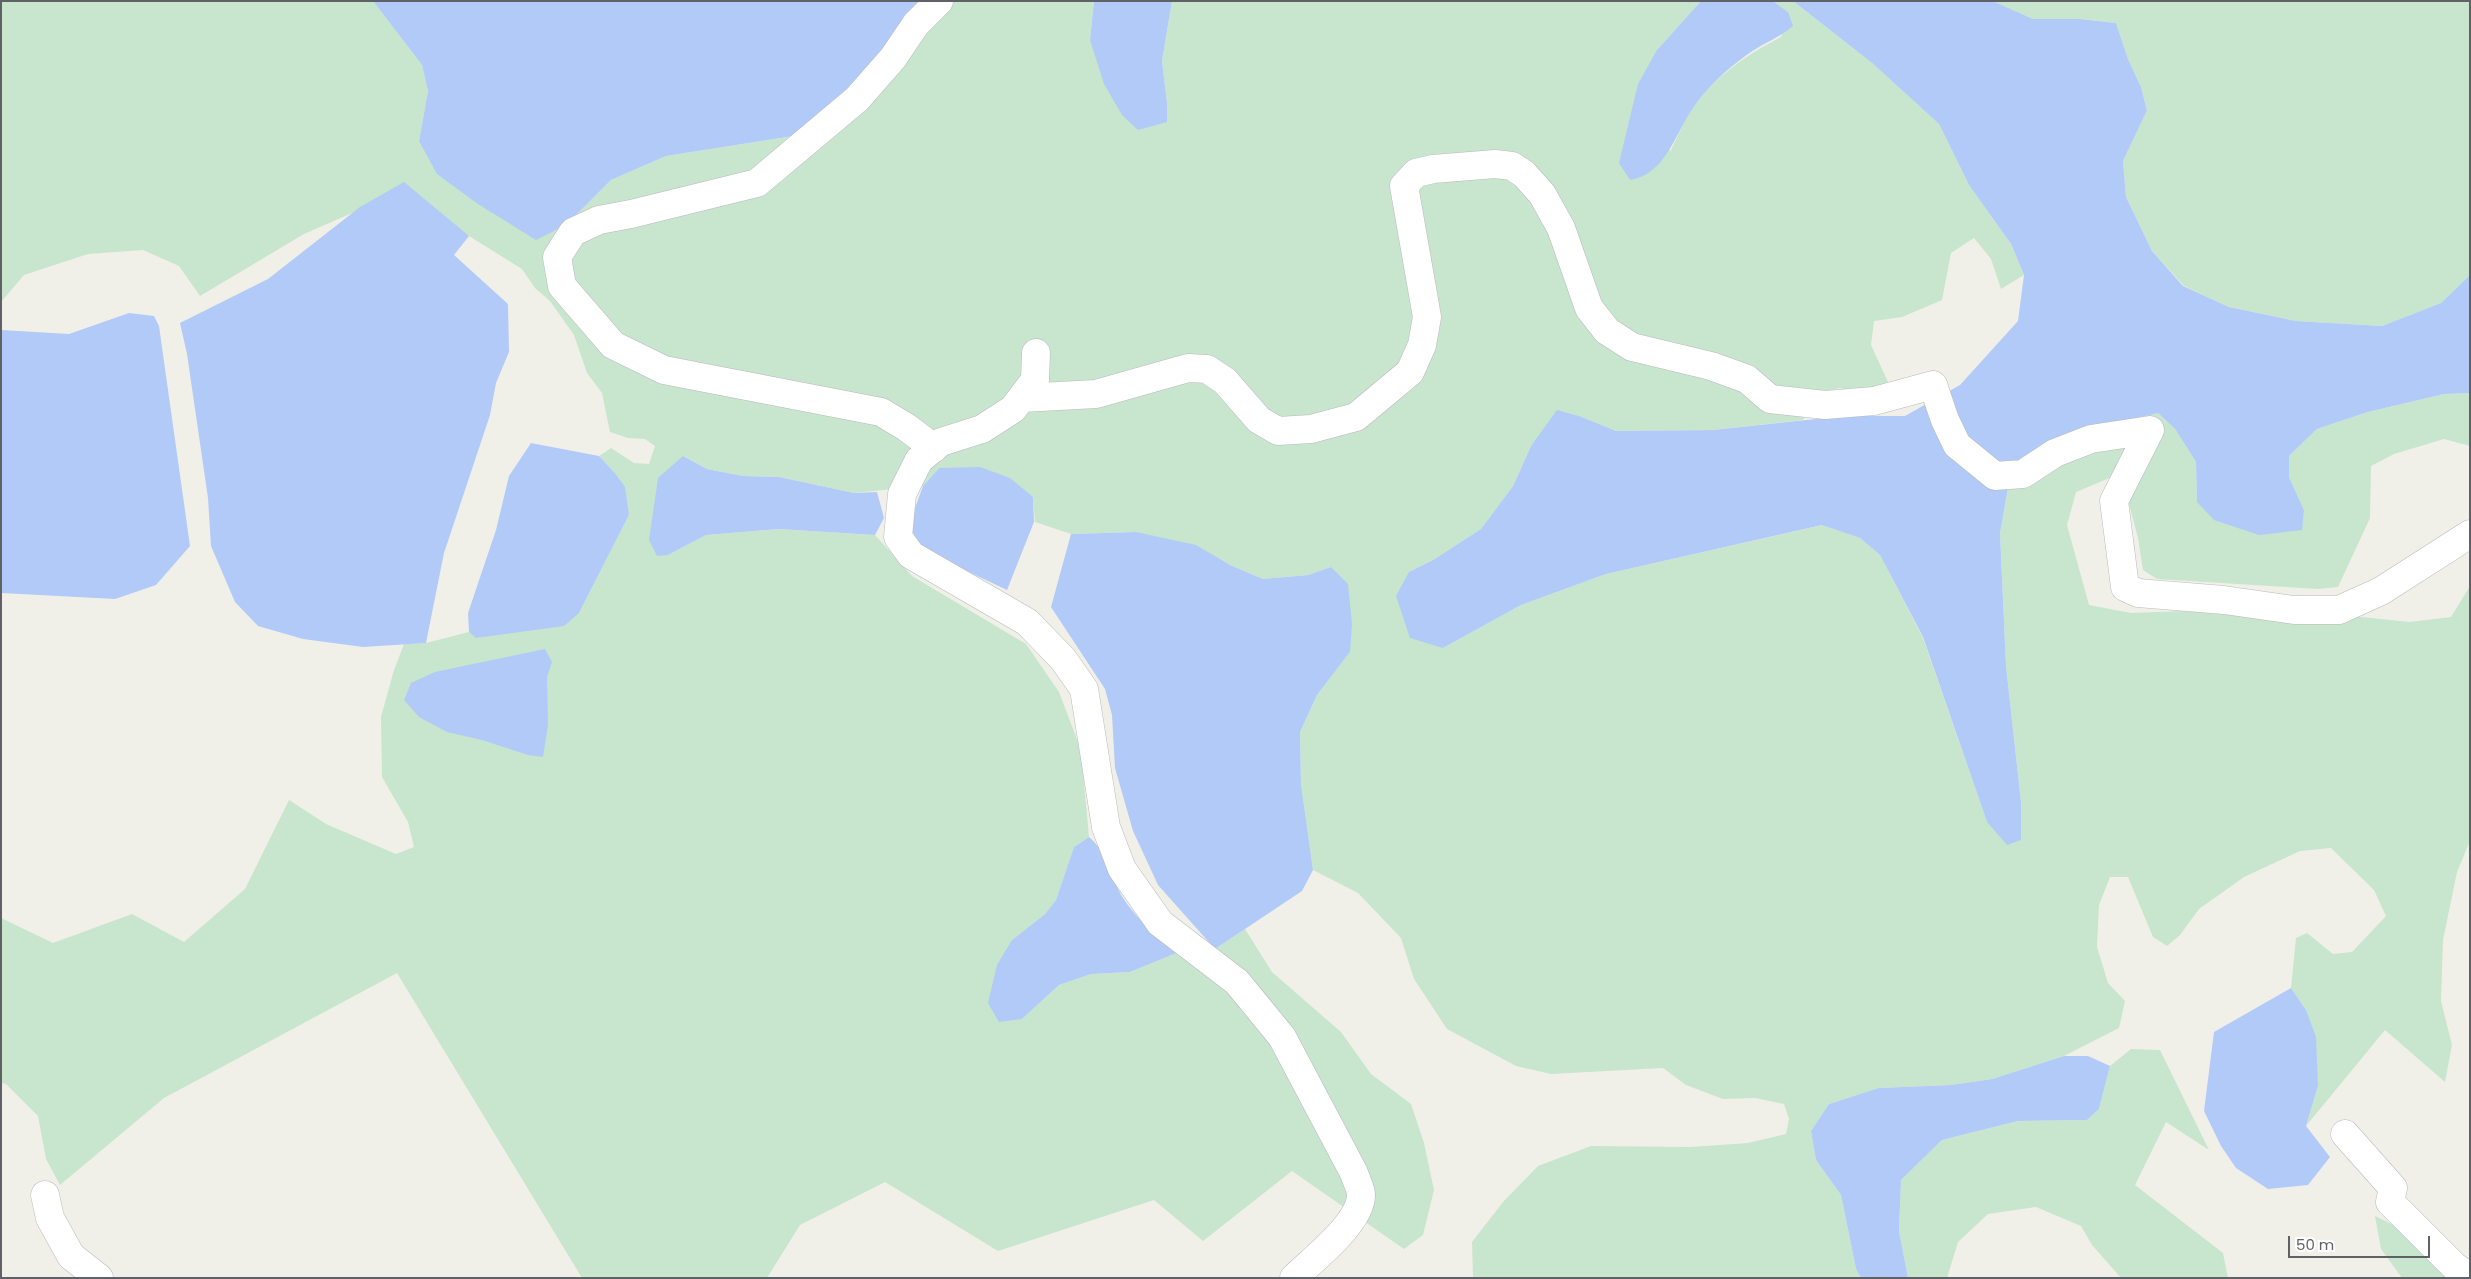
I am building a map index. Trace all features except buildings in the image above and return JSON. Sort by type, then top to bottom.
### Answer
[{"type":"street","points":[[934,448],[906,427],[881,412],[664,370],[613,346],[562,286],[557,257],[573,232],[599,220],[757,183],[857,98],[893,58],[916,24],[939,1]]},
{"type":"street","points":[[1022,398],[1096,394],[1188,368],[1208,369],[1225,381],[1259,420],[1278,432],[1311,429],[1356,417],[1410,372],[1422,345],[1427,317],[1404,186],[1416,172],[1495,164],[1512,166],[1524,174],[1542,194],[1561,228],[1589,308],[1607,331],[1632,347],[1711,366],[1747,379],[1770,399],[1825,405],[1874,401],[1933,385],[1945,420],[1958,445],[1995,476],[2023,474],[2056,453],[2091,439],[2150,430],[2114,502],[2125,587],[2138,593],[2224,600],[2294,610],[2340,610],[2381,591],[2470,534]]},
{"type":"street","points":[[1036,353],[1036,380],[1013,409],[982,429],[941,442],[919,460],[902,494],[898,537],[910,555],[1027,622],[1063,659],[1084,689],[1106,827],[1122,869],[1160,923],[1237,982],[1282,1037],[1354,1173],[1361,1194],[1359,1206],[1352,1220],[1294,1278]]},
{"type":"street","points":[[2345,1134],[2393,1188],[2390,1202],[2454,1266],[2470,1277]]},
{"type":"street","points":[[45,1195],[50,1218],[71,1256],[99,1278]]},
{"type":"green space","points":[[1,1],[373,1],[422,65],[428,91],[419,141],[566,225],[611,180],[666,156],[793,136],[926,1],[1094,1],[1090,40],[1167,103],[1162,61],[1172,1],[1701,1],[1657,50],[1670,152],[1691,110],[1710,87],[1743,59],[1781,37],[1788,12],[1773,1],[1793,1],[1872,63],[1939,124],[1969,185],[2011,244],[2024,275],[2001,289],[1991,259],[1974,238],[1951,253],[1942,300],[1902,317],[1874,321],[1871,345],[1888,382],[1862,393],[1839,388],[1813,395],[1803,420],[1713,430],[1616,431],[1582,417],[1531,446],[1513,486],[1481,529],[1433,560],[1409,572],[1443,648],[1521,605],[1606,574],[1823,525],[1860,538],[1880,555],[1923,638],[1987,822],[2021,840],[2021,802],[2006,666],[2000,533],[2010,478],[2112,424],[2158,413],[2175,429],[2196,462],[2197,502],[2304,510],[2289,477],[2289,456],[2317,429],[2368,412],[2444,394],[2470,393],[2470,446],[2444,439],[2394,454],[2371,466],[2370,518],[2338,587],[2318,589],[2157,579],[2143,570],[2138,538],[2124,485],[2112,477],[2076,492],[2067,525],[2089,605],[2131,613],[2181,611],[2235,615],[2351,616],[2410,622],[2451,617],[2470,586],[2470,841],[2457,872],[2443,940],[2441,1001],[2452,1045],[2445,1082],[2385,1030],[2306,1126],[2318,1086],[2306,1010],[2291,988],[2296,938],[2307,933],[2333,954],[2352,952],[2386,916],[2374,890],[2331,848],[2300,851],[2244,877],[2199,909],[2180,935],[2167,946],[2153,937],[2128,877],[2110,877],[2099,905],[2097,947],[2108,983],[2125,1001],[2119,1028],[2064,1056],[1992,1079],[1951,1085],[1880,1088],[1829,1104],[1811,1131],[1816,1160],[1841,1195],[1856,1269],[1861,1278],[1473,1278],[1472,1242],[1503,1202],[1538,1166],[1591,1146],[1691,1147],[1748,1143],[1786,1134],[1789,1119],[1784,1104],[1755,1098],[1723,1099],[1686,1085],[1663,1068],[1551,1074],[1516,1066],[1447,1029],[1414,979],[1401,938],[1358,893],[1313,870],[1301,784],[1300,732],[1317,695],[1350,652],[1331,567],[1308,575],[1263,579],[1230,565],[1136,532],[1071,534],[1035,522],[1033,497],[939,468],[923,486],[854,493],[779,477],[743,476],[707,469],[683,456],[668,555],[706,535],[779,529],[875,535],[912,576],[1026,644],[1059,692],[1081,750],[1089,837],[1074,847],[1056,900],[1045,914],[1012,940],[1022,1019],[1059,985],[1091,974],[1130,972],[1179,952],[1215,949],[1245,929],[1272,972],[1341,1032],[1371,1074],[1411,1104],[1424,1143],[1434,1190],[1423,1235],[1404,1249],[1292,1171],[1203,1241],[1154,1200],[998,1251],[885,1182],[800,1225],[767,1278],[582,1278],[397,973],[164,1098],[60,1185],[46,1159],[38,1116],[6,1084],[1,1083],[1,918],[53,943],[132,914],[184,942],[245,889],[289,800],[326,824],[396,854],[414,847],[408,822],[382,777],[381,717],[394,670],[404,644],[426,643],[469,632],[477,638],[579,613],[629,515],[614,472],[599,456],[611,448],[634,463],[649,464],[655,446],[645,439],[628,438],[610,432],[602,393],[587,373],[574,335],[550,301],[535,288],[522,269],[469,236],[352,213],[304,234],[200,296],[179,266],[143,250],[88,254],[24,275],[1,302]]},
{"type":"green space","points":[[1993,1],[2470,1],[2470,275],[2441,303],[2382,326],[2296,321],[2229,307],[2184,286],[2152,251],[2126,197],[2123,161],[2147,109],[2141,87],[2128,59],[2116,23],[2080,19],[2033,19]]},
{"type":"green space","points":[[2131,1049],[2160,1050],[2209,1150],[2166,1122],[2135,1185],[2223,1253],[2228,1278],[2121,1278],[2092,1245],[2081,1226],[2036,1207],[1988,1214],[1958,1242],[1947,1278],[1908,1278],[1899,1231],[1901,1180],[1942,1140],[2018,1121],[2087,1120],[2099,1109],[2110,1066]]},
{"type":"green space","points":[[2375,1216],[2470,1263],[2470,1278],[2402,1278],[2381,1249]]},
{"type":"water","points":[[373,1],[926,1],[872,73],[793,136],[666,156],[611,180],[566,225],[536,240],[478,204],[437,174],[419,141],[428,91],[422,65]]},
{"type":"water","points":[[1094,1],[1172,1],[1162,61],[1167,103],[1167,122],[1138,130],[1122,115],[1104,84],[1090,40]]},
{"type":"water","points":[[1701,1],[1773,1],[1788,12],[1793,26],[1748,54],[1716,80],[1696,103],[1660,162],[1642,176],[1630,180],[1619,163],[1638,84],[1657,50]]},
{"type":"water","points":[[1793,1],[1993,1],[2033,19],[2080,19],[2116,23],[2128,59],[2141,87],[2147,110],[2123,161],[2126,197],[2152,251],[2183,286],[2229,307],[2296,321],[2382,326],[2441,303],[2470,275],[2470,393],[2444,394],[2368,412],[2317,429],[2289,456],[2289,477],[2304,510],[2302,530],[2259,535],[2214,520],[2197,502],[2196,462],[2175,429],[2158,413],[2112,424],[2010,477],[2000,533],[2006,666],[2021,802],[2021,840],[2007,845],[1987,822],[1923,637],[1880,555],[1860,538],[1822,525],[1606,574],[1521,605],[1443,648],[1410,638],[1396,596],[1409,572],[1433,560],[1481,529],[1513,486],[1531,446],[1557,410],[1582,417],[1616,431],[1713,430],[1844,416],[1905,416],[1960,385],[2018,321],[2024,275],[2011,244],[1969,185],[1939,124],[1872,63]]},
{"type":"water","points":[[404,182],[469,236],[454,255],[508,304],[509,352],[496,383],[490,415],[444,553],[426,643],[363,647],[303,639],[258,626],[235,602],[211,546],[208,498],[187,354],[180,323],[268,279],[360,207]]},
{"type":"water","points":[[129,313],[154,316],[159,326],[190,546],[156,585],[115,599],[1,593],[1,330],[69,334]]},
{"type":"water","points":[[531,443],[599,456],[625,487],[629,515],[579,613],[564,626],[476,638],[469,632],[468,613],[496,530],[509,476]]},
{"type":"water","points":[[683,456],[707,469],[743,476],[779,477],[854,493],[877,492],[884,518],[875,535],[779,529],[706,535],[668,555],[657,556],[649,540],[658,478]]},
{"type":"water","points":[[980,467],[1010,478],[1033,497],[1034,522],[1007,590],[931,554],[915,540],[910,522],[923,486],[939,468]]},
{"type":"water","points":[[1136,532],[1196,545],[1230,565],[1263,579],[1308,575],[1331,567],[1348,584],[1352,624],[1350,652],[1317,695],[1300,732],[1301,784],[1313,870],[1302,891],[1215,949],[1158,885],[1133,831],[1115,768],[1112,715],[1105,689],[1051,607],[1071,534]]},
{"type":"water","points":[[545,649],[552,662],[547,677],[548,725],[543,757],[528,755],[482,740],[447,732],[419,717],[404,700],[411,683],[435,672]]},
{"type":"water","points":[[1089,837],[1100,850],[1123,898],[1135,914],[1148,928],[1179,952],[1130,972],[1091,974],[1059,985],[1022,1019],[999,1022],[988,1003],[997,965],[1012,940],[1045,914],[1056,900],[1074,847]]},
{"type":"water","points":[[2291,988],[2306,1010],[2316,1037],[2318,1086],[2306,1126],[2330,1157],[2308,1185],[2268,1189],[2236,1168],[2221,1146],[2204,1111],[2214,1032]]},
{"type":"water","points":[[2064,1056],[2088,1056],[2110,1066],[2099,1109],[2087,1120],[2018,1121],[1942,1140],[1901,1180],[1899,1231],[1908,1278],[1861,1278],[1856,1269],[1841,1195],[1816,1160],[1811,1131],[1829,1104],[1879,1088],[1951,1085],[1992,1079]]}]
